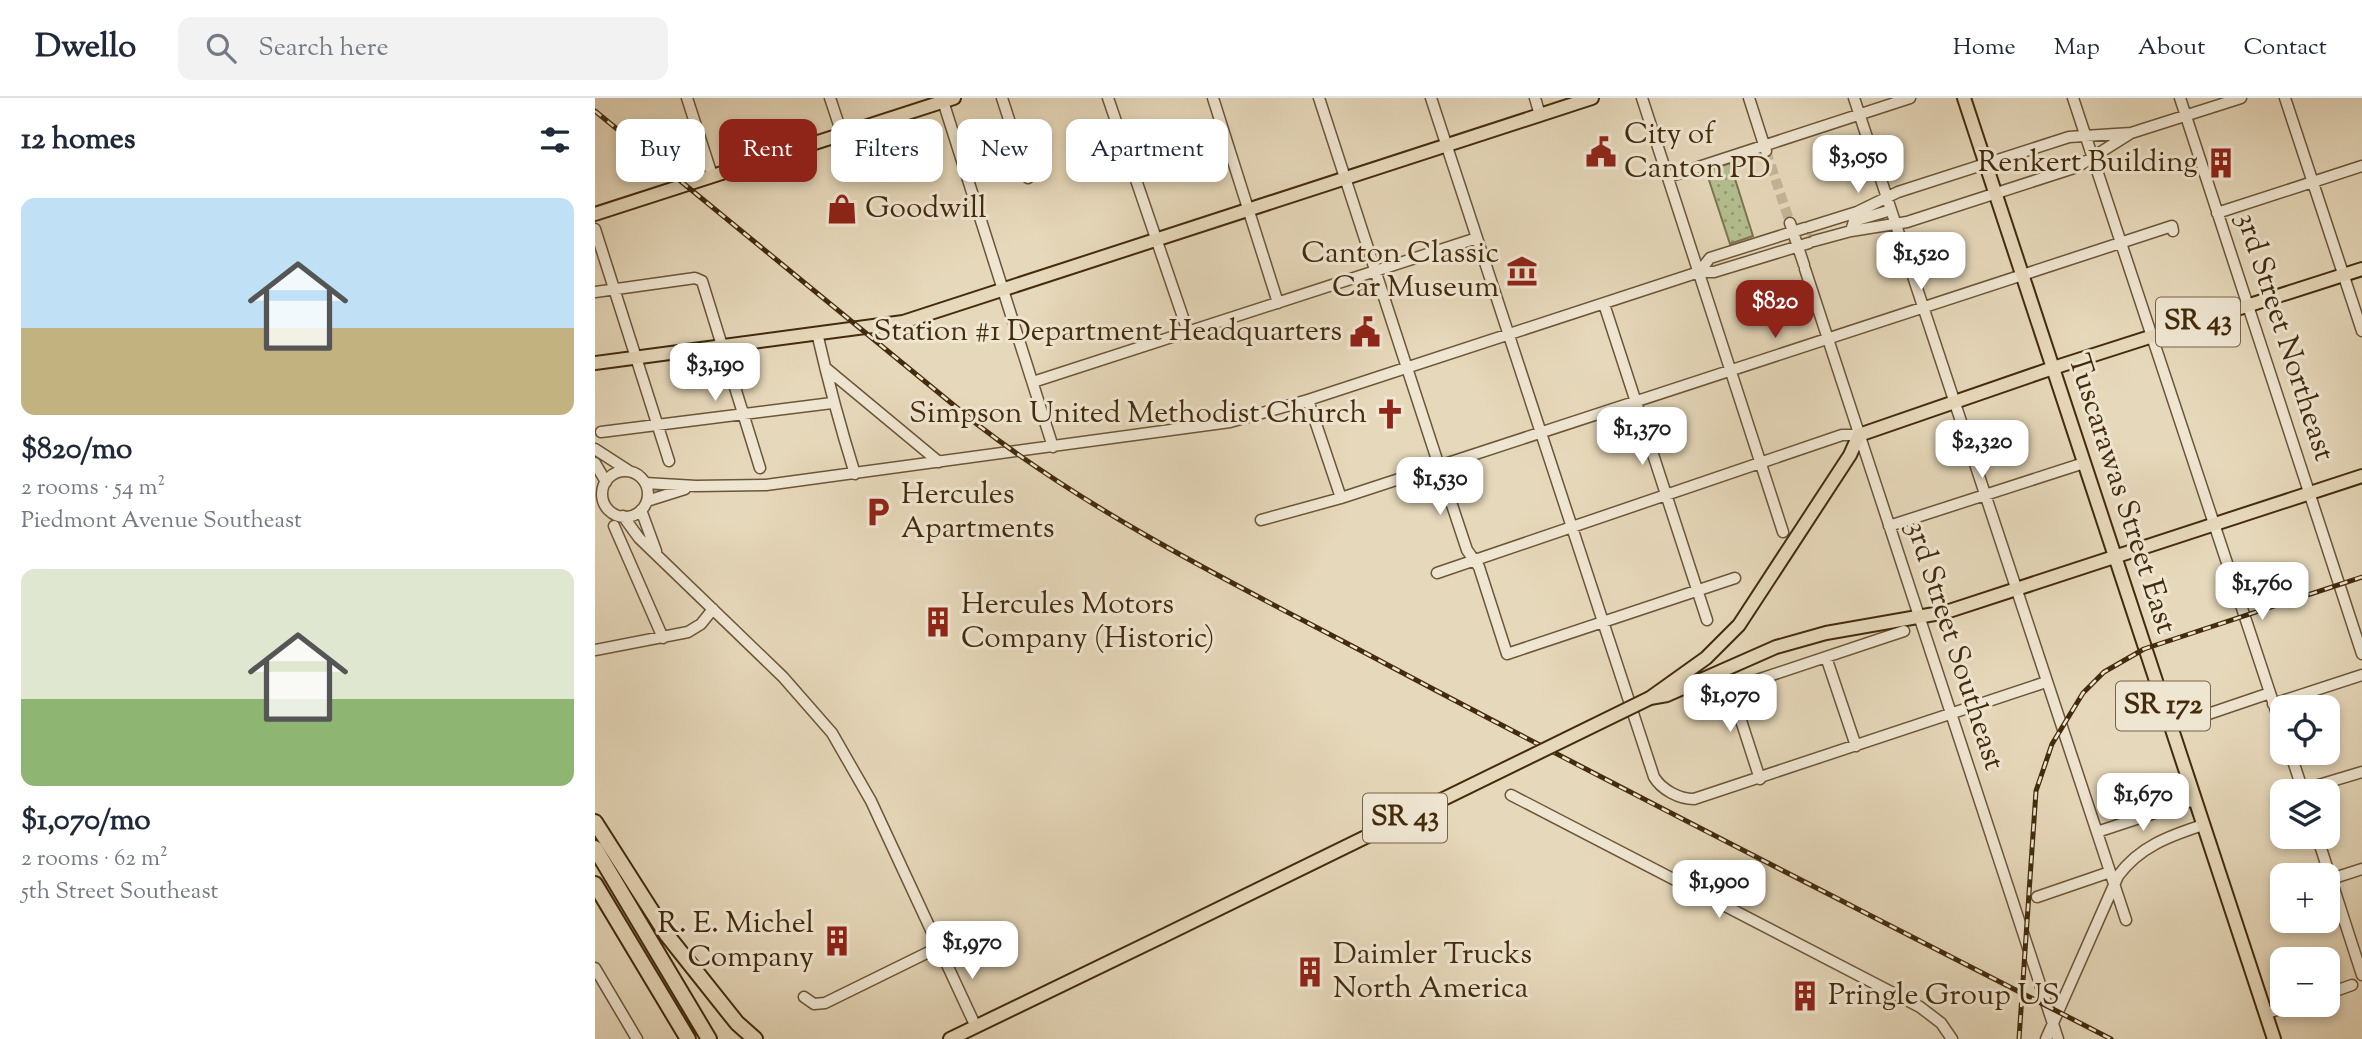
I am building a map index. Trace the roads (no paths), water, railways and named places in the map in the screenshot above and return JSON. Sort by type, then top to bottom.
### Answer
[{"type":"highway","points":[[595,822],[674,945],[737,1023],[755,1039]]},
{"type":"highway","points":[[595,848],[711,1039]]},
{"type":"highway","points":[[595,884],[688,1039]]},
{"type":"main road","points":[[595,363],[903,322],[1592,98]]},
{"type":"main road","name":"SR 172","points":[[1964,98],[1985,164]]},
{"type":"main road","points":[[887,119],[946,99]]},
{"type":"main road","points":[[595,214],[831,138]]},
{"type":"main road","name":"Tuscarawas Street East","points":[[1985,164],[2274,1039]]},
{"type":"main road","name":"SR 43","points":[[950,1039],[1650,698],[1706,658],[1743,619],[1850,455],[1859,435],[2053,368],[2362,269]]},
{"type":"main road","name":"SR 43","points":[[1650,698],[1667,695],[1753,655],[1796,640],[1875,624],[1919,619],[2362,475]]},
{"type":"main road","points":[[976,1027],[982,1039]]},
{"type":"street","points":[[830,98],[837,119]]},
{"type":"street","points":[[1002,98],[1009,119]]},
{"type":"street","points":[[1108,98],[1188,332]]},
{"type":"street","points":[[1213,98],[1278,303]]},
{"type":"street","points":[[1319,98],[1467,550],[1474,560],[1507,654],[1735,578]]},
{"type":"street","points":[[1431,98],[1654,777],[1673,793],[1694,799],[2046,682]]},
{"type":"street","points":[[1535,98],[1541,115]]},
{"type":"street","points":[[1642,98],[1783,531]]},
{"type":"street","points":[[1748,98],[1765,148]]},
{"type":"street","points":[[1854,98],[2126,920]]},
{"type":"street","points":[[1668,177],[1765,148],[1910,98]]},
{"type":"street","points":[[2073,98],[2270,693],[2171,727]]},
{"type":"street","name":"3rd Street Northeast","points":[[2180,98],[2362,653]]},
{"type":"street","points":[[595,449],[645,482],[696,486],[766,485],[1230,422],[1308,400],[1699,272],[1714,272],[1738,265],[1794,235],[1809,235],[1829,221],[1888,199],[1898,192],[1985,164],[2085,134],[2131,133],[2241,98]]},
{"type":"street","points":[[2285,98],[2362,331]]},
{"type":"street","points":[[690,99],[712,176]]},
{"type":"street","points":[[946,99],[1053,447]]},
{"type":"street","points":[[1699,272],[1710,258],[1733,251],[1794,235],[1851,231],[1907,222],[1995,194],[2094,159],[2131,133]]},
{"type":"street","points":[[2217,213],[2362,166]]},
{"type":"street","points":[[1851,231],[1854,221],[1891,209]]},
{"type":"street","points":[[1261,520],[1341,498],[2172,226],[2173,231]]},
{"type":"street","points":[[595,229],[669,461]]},
{"type":"street","name":"3rd Street Southeast","points":[[1794,235],[2058,1039]]},
{"type":"street","points":[[1033,382],[1477,239]]},
{"type":"street","points":[[1733,251],[1738,265]]},
{"type":"street","points":[[595,292],[695,278],[701,280],[760,468]]},
{"type":"street","points":[[1604,304],[1707,620]]},
{"type":"street","points":[[817,333],[827,369],[826,378],[832,403],[855,474]]},
{"type":"street","points":[[827,369],[886,415],[939,462]]},
{"type":"street","points":[[1308,400],[1341,498]]},
{"type":"street","points":[[601,432],[832,403]]},
{"type":"street","points":[[1437,573],[1761,465],[1842,435],[1859,435]]},
{"type":"street","points":[[595,463],[601,488],[600,506],[623,516],[639,538],[809,703],[832,733],[855,768],[976,1027]]},
{"type":"street","points":[[1889,526],[2084,463]]},
{"type":"street","points":[[601,488],[615,473],[630,471]]},
{"type":"street","points":[[645,482],[644,505],[650,540],[662,560]]},
{"type":"street","points":[[623,516],[661,494],[696,486]]},
{"type":"street","points":[[614,526],[663,638]]},
{"type":"street","points":[[595,650],[696,629],[713,610]]},
{"type":"street","points":[[1760,779],[1735,702],[1736,692],[1754,681],[1904,632]]},
{"type":"street","points":[[1826,657],[1856,746]]},
{"type":"street","points":[[2301,695],[2362,675]]},
{"type":"street","points":[[2340,779],[2362,772]]},
{"type":"street","points":[[1511,795],[1920,1006],[1944,1026],[1952,1039]]},
{"type":"street","points":[[2097,832],[2194,800]]},
{"type":"street","points":[[2046,1039],[2114,883],[2125,867],[2143,850],[2165,838],[2203,825]]},
{"type":"street","points":[[2340,876],[2362,869]]},
{"type":"street","points":[[2037,897],[2110,872]]},
{"type":"street","points":[[2340,907],[2362,975]]},
{"type":"street","points":[[804,997],[814,1004],[825,1003],[939,947]]},
{"type":"street","points":[[595,968],[637,1039]]},
{"type":"street","points":[[2340,989],[2352,985]]},
{"type":"street","points":[[2265,1014],[2270,1012]]},
{"type":"tunnel","points":[[1766,151],[1790,223]]},
{"type":"tunnel","points":[[1807,235],[1811,233]]},
{"type":"railway","points":[[595,111],[978,425],[1026,460],[1125,523],[1281,609],[1567,759],[2111,1039]]},
{"type":"railway","points":[[2019,1039],[2036,791],[2052,744],[2083,693],[2104,672],[2144,649],[2362,577]]},
{"type":"place","name":"City of Canton PD","points":[[1601,152]]},
{"type":"place","name":"Renkert Building","points":[[2221,163]]},
{"type":"place","name":"Goodwill","points":[[842,209]]},
{"type":"place","name":"Canton Classic Car Museum","points":[[1522,271]]},
{"type":"place","name":"Station #1 Department Headquarters","points":[[1365,332]]},
{"type":"place","name":"Simpson United Methodist Church","points":[[1390,414]]},
{"type":"place","name":"Hercules Apartments","points":[[878,512]]},
{"type":"place","name":"Hercules Motors Company (Historic)","points":[[938,622]]},
{"type":"place","name":"R. E. Michel Company","points":[[837,941]]},
{"type":"place","name":"Daimler Trucks North America","points":[[1310,972]]},
{"type":"place","name":"Pringle Group US","points":[[1805,996]]}]
